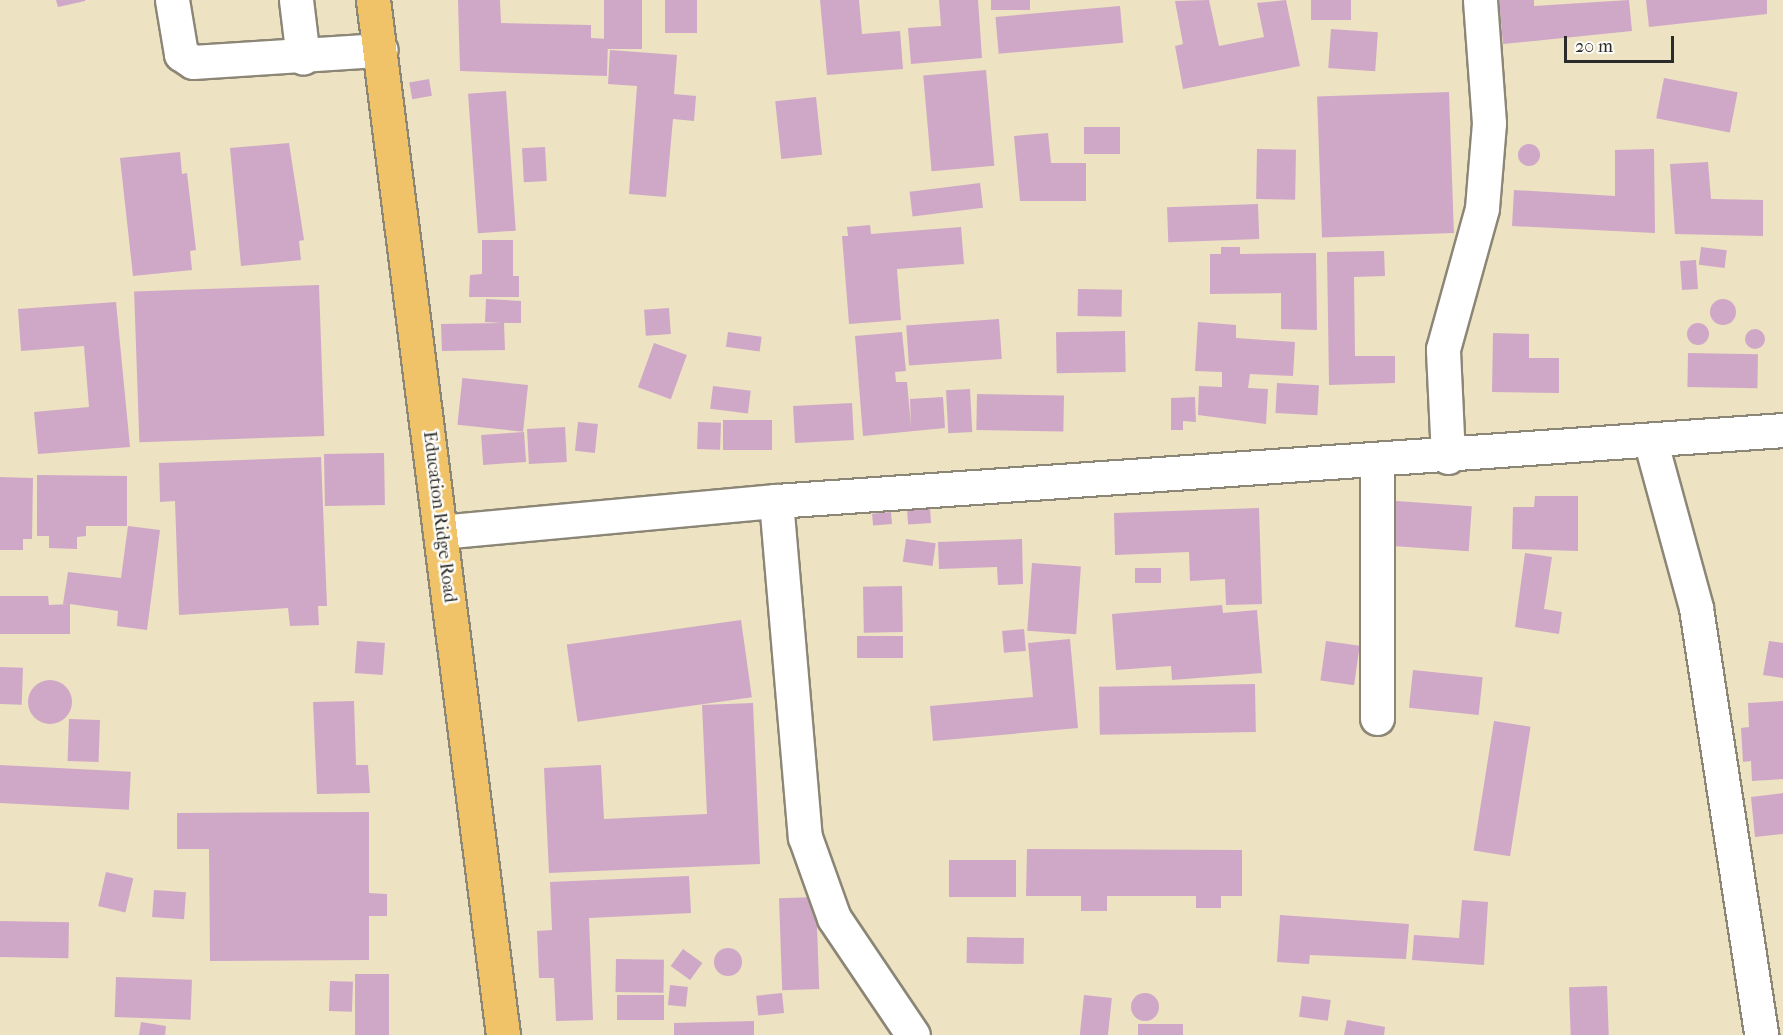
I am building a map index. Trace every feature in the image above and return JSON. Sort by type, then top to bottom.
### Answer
[{"type":"main road","name":"Education Ridge Road","points":[[373,0],[503,1035]]},
{"type":"street","points":[[172,0],[181,54],[193,62],[303,58],[381,50]]},
{"type":"street","points":[[296,0],[303,58]]},
{"type":"street","points":[[1448,457],[1443,350],[1482,208],[1490,123],[1480,0]]},
{"type":"street","points":[[440,532],[776,501],[1448,457],[1783,430]]},
{"type":"street","points":[[1651,442],[1696,608],[1761,1035]]},
{"type":"street","points":[[1377,461],[1377,718]]},
{"type":"street","points":[[776,501],[805,837],[834,918],[913,1035]]},
{"type":"building","points":[[56,0],[85,0],[85,1],[58,7]]},
{"type":"building","points":[[458,0],[500,0],[501,23],[591,25],[591,38],[608,39],[607,76],[460,71]]},
{"type":"building","points":[[604,0],[642,0],[642,49],[604,49]]},
{"type":"building","points":[[665,0],[697,0],[697,33],[665,33]]},
{"type":"building","points":[[820,0],[859,0],[862,34],[900,31],[903,69],[827,75]]},
{"type":"building","points":[[939,0],[978,0],[982,58],[911,64],[908,28],[941,26]]},
{"type":"building","points":[[991,0],[1030,0],[1030,10],[991,10]]},
{"type":"building","points":[[1209,0],[1219,46],[1264,37],[1257,3],[1286,0],[1300,66],[1183,89],[1175,46],[1183,44],[1175,1]]},
{"type":"building","points":[[1311,0],[1351,0],[1351,20],[1311,20]]},
{"type":"building","points":[[1499,0],[1534,0],[1534,6],[1629,0],[1632,31],[1503,44]]},
{"type":"building","points":[[1646,0],[1767,0],[1767,14],[1649,27]]},
{"type":"building","points":[[1120,6],[1123,43],[999,54],[995,17]]},
{"type":"building","points":[[1331,29],[1378,32],[1375,71],[1328,68]]},
{"type":"building","points":[[610,50],[677,55],[674,94],[696,96],[694,121],[673,119],[666,197],[629,194],[637,86],[608,84]]},
{"type":"building","points":[[986,70],[994,166],[932,171],[923,75]]},
{"type":"building","points":[[1664,78],[1738,92],[1730,133],[1656,118]]},
{"type":"building","points":[[429,79],[432,96],[412,99],[409,82]]},
{"type":"building","points":[[506,91],[516,231],[478,233],[468,94]]},
{"type":"building","points":[[1449,92],[1454,233],[1322,238],[1317,97]]},
{"type":"building","points":[[816,97],[822,155],[781,159],[775,101]]},
{"type":"building","points":[[1084,127],[1120,127],[1120,154],[1084,154]]},
{"type":"building","points":[[1048,133],[1051,163],[1086,163],[1086,201],[1020,201],[1014,136]]},
{"type":"building","points":[[289,143],[304,240],[299,241],[301,260],[241,266],[230,148]]},
{"type":"building","points":[[1529,144],[1539,151],[1540,155],[1533,165],[1529,166],[1519,159],[1518,155],[1525,145]]},
{"type":"building","points":[[545,147],[547,181],[524,182],[522,148]]},
{"type":"building","points":[[1257,149],[1296,150],[1295,200],[1256,199]]},
{"type":"building","points":[[1654,149],[1655,233],[1512,226],[1514,190],[1615,196],[1615,150]]},
{"type":"building","points":[[180,152],[182,174],[187,173],[196,250],[190,251],[192,270],[133,276],[120,158]]},
{"type":"building","points":[[1708,162],[1711,199],[1763,200],[1763,236],[1675,234],[1670,164]]},
{"type":"building","points":[[980,183],[983,208],[913,216],[910,192]]},
{"type":"building","points":[[1258,204],[1259,239],[1168,242],[1167,207]]},
{"type":"building","points":[[870,225],[871,234],[961,227],[964,264],[897,269],[901,320],[849,324],[842,236],[848,236],[847,227]]},
{"type":"building","points":[[482,240],[513,240],[513,276],[519,276],[519,297],[469,297],[470,275],[482,274]]},
{"type":"building","points":[[1221,247],[1240,247],[1240,254],[1316,253],[1317,330],[1281,329],[1281,293],[1210,294],[1210,254],[1221,254]]},
{"type":"building","points":[[1701,247],[1727,250],[1725,268],[1699,265]]},
{"type":"building","points":[[1384,251],[1385,276],[1354,277],[1355,356],[1395,356],[1395,383],[1329,385],[1327,252]]},
{"type":"building","points":[[1696,260],[1698,289],[1682,290],[1680,261]]},
{"type":"building","points":[[319,285],[324,436],[139,442],[134,291]]},
{"type":"building","points":[[1078,289],[1122,290],[1122,317],[1078,316]]},
{"type":"building","points":[[486,299],[521,301],[521,323],[504,323],[505,350],[442,351],[441,324],[502,323],[485,322]]},
{"type":"building","points":[[1723,299],[1732,303],[1736,312],[1732,321],[1723,325],[1714,321],[1710,312],[1714,303]]},
{"type":"building","points":[[116,302],[130,447],[38,454],[34,412],[89,407],[84,346],[21,351],[18,309]]},
{"type":"building","points":[[669,308],[671,334],[646,336],[644,310]]},
{"type":"building","points":[[999,319],[1002,359],[909,365],[906,325]]},
{"type":"building","points":[[1198,322],[1236,325],[1236,338],[1295,342],[1293,376],[1250,374],[1248,388],[1268,389],[1266,424],[1198,415],[1199,386],[1222,387],[1222,372],[1195,371]]},
{"type":"building","points":[[1698,323],[1706,326],[1709,334],[1706,342],[1698,345],[1690,342],[1687,334],[1690,326]]},
{"type":"building","points":[[1755,329],[1762,332],[1765,339],[1762,346],[1755,349],[1748,346],[1745,339],[1748,332]]},
{"type":"building","points":[[1125,331],[1126,372],[1057,373],[1056,332]]},
{"type":"building","points":[[728,332],[762,337],[760,352],[726,347]]},
{"type":"building","points":[[902,332],[906,371],[895,372],[896,382],[907,382],[911,426],[910,399],[943,397],[945,428],[863,436],[855,336]]},
{"type":"building","points":[[1493,333],[1529,334],[1529,358],[1559,358],[1559,393],[1492,392]]},
{"type":"building","points":[[654,343],[687,355],[671,399],[638,387]]},
{"type":"building","points":[[1688,353],[1758,354],[1757,388],[1687,387]]},
{"type":"building","points":[[462,378],[528,385],[523,432],[457,425]]},
{"type":"building","points":[[1277,383],[1319,385],[1317,415],[1275,413]]},
{"type":"building","points":[[713,386],[751,391],[748,413],[710,409]]},
{"type":"building","points":[[970,389],[972,432],[948,433],[946,390]]},
{"type":"building","points":[[977,394],[1064,396],[1063,432],[976,430]]},
{"type":"building","points":[[1195,397],[1196,422],[1183,421],[1183,430],[1171,430],[1171,398]]},
{"type":"building","points":[[852,403],[854,440],[795,443],[793,406]]},
{"type":"building","points":[[723,420],[772,420],[772,450],[723,450]]},
{"type":"building","points":[[578,422],[598,424],[595,453],[575,451]]},
{"type":"building","points":[[698,422],[721,423],[720,450],[697,449]]},
{"type":"building","points":[[565,427],[567,462],[529,464],[527,429]]},
{"type":"building","points":[[524,432],[526,462],[483,465],[481,435]]},
{"type":"building","points":[[384,453],[385,505],[325,506],[324,454]]},
{"type":"building","points":[[321,457],[327,606],[318,606],[319,625],[290,626],[288,608],[179,615],[175,501],[160,502],[159,463]]},
{"type":"building","points":[[37,475],[127,476],[127,526],[86,526],[86,536],[77,537],[77,549],[49,548],[49,536],[37,536]]},
{"type":"building","points":[[0,477],[33,478],[32,539],[23,539],[23,550],[0,550]]},
{"type":"building","points":[[1535,496],[1578,496],[1578,551],[1512,549],[1513,507],[1534,507]]},
{"type":"building","points":[[1396,501],[1472,506],[1469,551],[1393,546]]},
{"type":"building","points":[[930,508],[931,523],[908,525],[907,510]]},
{"type":"building","points":[[1259,508],[1262,604],[1226,605],[1225,579],[1190,581],[1189,552],[1115,555],[1114,513]]},
{"type":"building","points":[[891,512],[892,524],[873,526],[872,514]]},
{"type":"building","points":[[128,526],[160,530],[147,630],[117,626],[118,611],[70,604],[70,634],[0,634],[0,596],[48,596],[49,605],[69,604],[63,604],[68,572],[121,578]]},
{"type":"building","points":[[906,539],[936,543],[933,566],[903,562]]},
{"type":"building","points":[[1022,539],[1023,584],[998,585],[997,567],[939,569],[938,542]]},
{"type":"building","points":[[1525,553],[1552,557],[1544,609],[1562,612],[1559,634],[1515,627]]},
{"type":"building","points":[[1032,563],[1081,566],[1076,634],[1027,631]]},
{"type":"building","points":[[1135,568],[1161,568],[1161,583],[1135,583]]},
{"type":"building","points":[[902,586],[903,632],[864,633],[863,587]]},
{"type":"building","points":[[1222,605],[1223,613],[1257,610],[1262,673],[1172,680],[1171,666],[1116,670],[1112,614]]},
{"type":"building","points":[[741,620],[752,697],[578,722],[567,644]]},
{"type":"building","points":[[1024,629],[1026,651],[1004,653],[1002,631]]},
{"type":"building","points":[[857,636],[903,636],[903,658],[857,658]]},
{"type":"building","points":[[1070,639],[1078,728],[933,741],[930,706],[1033,697],[1028,643]]},
{"type":"building","points":[[357,641],[385,643],[383,675],[355,673]]},
{"type":"building","points":[[1326,641],[1360,646],[1354,685],[1320,681]]},
{"type":"building","points":[[1769,641],[1783,643],[1783,678],[1763,675]]},
{"type":"building","points":[[0,667],[23,668],[22,705],[0,704]]},
{"type":"building","points":[[1413,670],[1483,677],[1479,715],[1409,708]]},
{"type":"building","points":[[50,680],[58,681],[66,686],[71,694],[71,710],[66,718],[58,723],[50,724],[42,723],[34,718],[29,710],[28,702],[29,694],[34,686],[42,681]]},
{"type":"building","points":[[1255,684],[1256,732],[1100,735],[1099,687]]},
{"type":"building","points":[[354,701],[356,765],[368,765],[370,793],[317,794],[313,702]]},
{"type":"building","points":[[1783,701],[1783,779],[1752,781],[1751,761],[1743,762],[1741,728],[1749,727],[1748,703]]},
{"type":"building","points":[[753,703],[760,864],[549,873],[544,768],[601,765],[604,819],[707,814],[702,705]]},
{"type":"building","points":[[69,719],[100,720],[99,762],[68,761]]},
{"type":"building","points":[[1494,721],[1531,727],[1510,856],[1474,850]]},
{"type":"building","points":[[0,765],[131,772],[129,810],[0,803]]},
{"type":"building","points":[[1783,793],[1783,834],[1755,837],[1751,797]]},
{"type":"building","points":[[369,812],[369,893],[387,894],[387,916],[369,916],[369,960],[210,961],[209,849],[177,849],[177,813]]},
{"type":"building","points":[[1027,849],[1242,850],[1242,896],[1221,896],[1221,908],[1196,908],[1196,896],[1107,896],[1107,911],[1081,911],[1081,896],[1026,896]]},
{"type":"building","points":[[949,860],[1016,860],[1016,897],[949,897]]},
{"type":"building","points":[[106,872],[133,878],[125,912],[98,906]]},
{"type":"building","points":[[689,876],[691,913],[589,918],[593,1020],[556,1021],[554,978],[539,978],[537,931],[552,930],[550,882]]},
{"type":"building","points":[[154,890],[186,892],[184,919],[152,917]]},
{"type":"building","points":[[816,897],[819,989],[782,990],[779,898]]},
{"type":"building","points":[[1462,900],[1488,902],[1484,965],[1412,960],[1414,935],[1459,938]]},
{"type":"building","points":[[1280,915],[1409,924],[1406,959],[1310,955],[1309,964],[1277,962]]},
{"type":"building","points":[[0,921],[69,922],[68,958],[0,957]]},
{"type":"building","points":[[967,937],[1024,938],[1024,964],[967,963]]},
{"type":"building","points":[[728,948],[738,952],[742,962],[738,972],[728,976],[718,972],[714,962],[718,952]]},
{"type":"building","points":[[683,949],[702,963],[690,980],[671,966]]},
{"type":"building","points":[[616,959],[664,960],[663,993],[615,992]]},
{"type":"building","points":[[355,974],[389,974],[389,1035],[355,1035]]},
{"type":"building","points":[[116,977],[192,980],[191,1020],[115,1017]]},
{"type":"building","points":[[330,981],[353,982],[352,1012],[329,1011]]},
{"type":"building","points":[[670,985],[688,987],[686,1007],[668,1005]]},
{"type":"building","points":[[1607,986],[1609,1035],[1571,1035],[1569,987]]},
{"type":"building","points":[[782,993],[784,1013],[758,1016],[756,996]]},
{"type":"building","points":[[1145,993],[1155,997],[1159,1007],[1155,1017],[1145,1021],[1135,1017],[1131,1007],[1135,997]]},
{"type":"building","points":[[617,995],[664,995],[664,1020],[617,1020]]},
{"type":"building","points":[[1084,995],[1112,998],[1108,1035],[1080,1035]]},
{"type":"building","points":[[1302,996],[1331,1000],[1328,1021],[1299,1017]]},
{"type":"building","points":[[1347,1020],[1385,1027],[1384,1035],[1344,1035]]},
{"type":"building","points":[[754,1021],[754,1035],[674,1035],[674,1023]]},
{"type":"building","points":[[141,1022],[166,1026],[165,1035],[139,1035]]},
{"type":"building","points":[[1138,1024],[1183,1024],[1183,1035],[1138,1035]]}]
